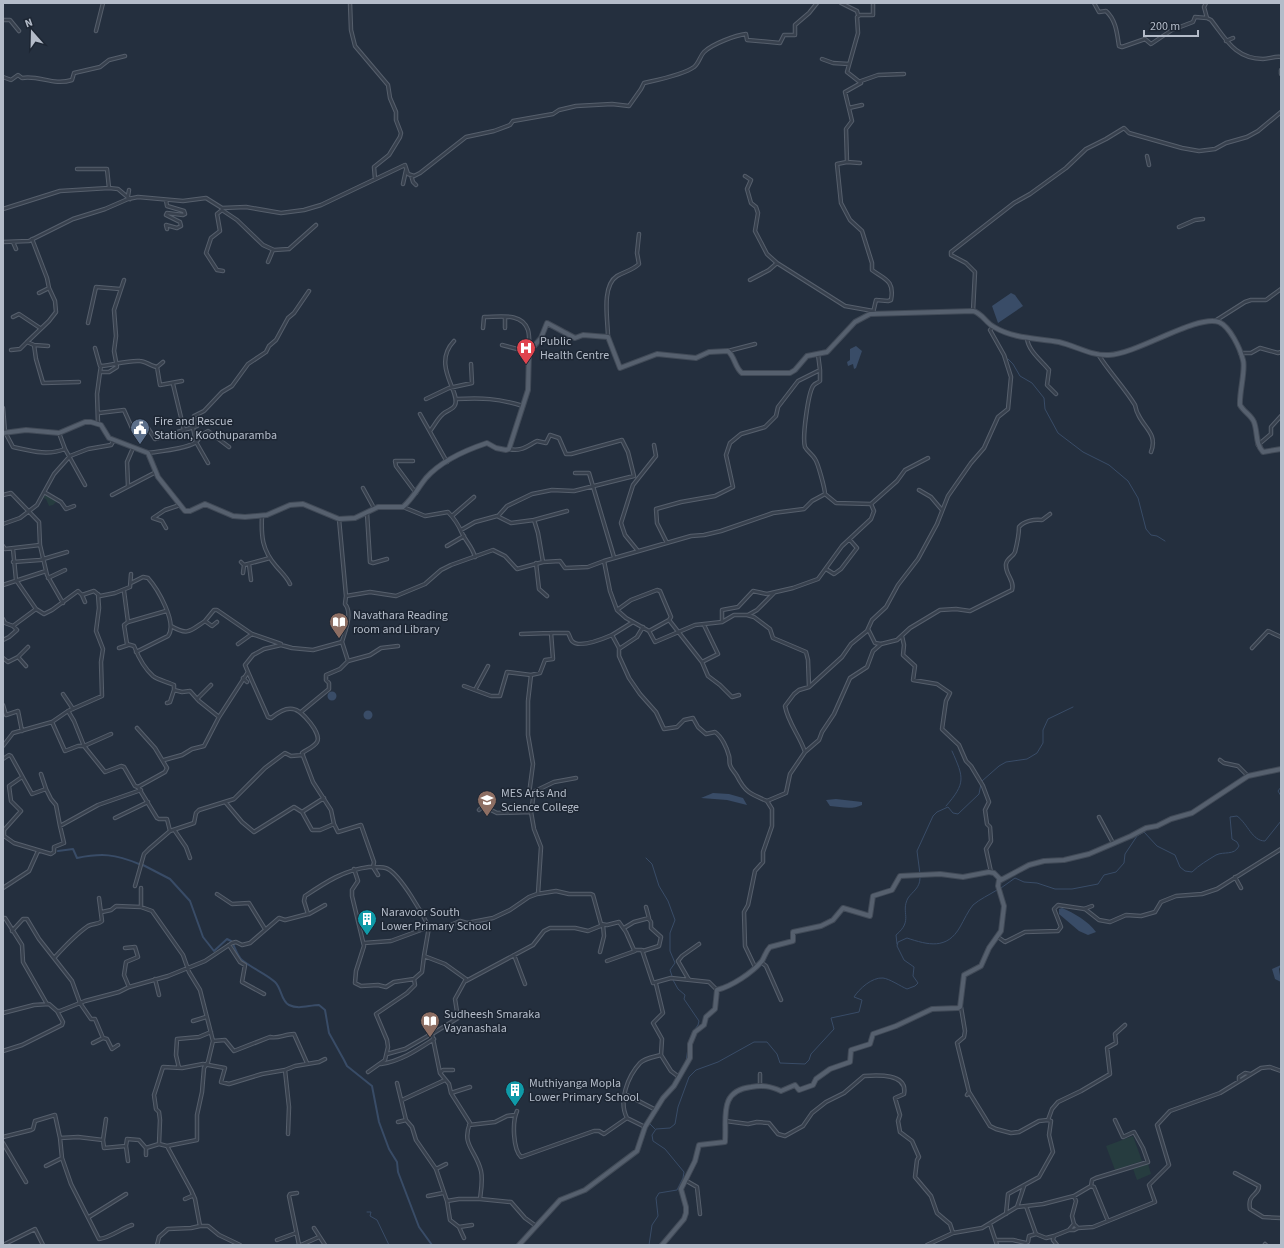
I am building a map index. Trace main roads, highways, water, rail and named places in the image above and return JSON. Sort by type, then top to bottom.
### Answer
[{"type":"main road","points":[[4,432],[26,430],[59,433],[85,422],[98,424],[102,427],[107,436],[148,453],[156,472],[180,505],[188,511],[205,504],[233,516],[262,516],[290,505],[303,504],[339,519],[355,518],[374,508],[403,507],[416,494],[427,478],[447,462],[470,450],[487,443],[496,448],[506,450],[509,449],[529,386],[530,352],[541,338],[545,326],[548,323],[574,338],[583,335],[608,337],[620,368],[657,354],[696,358],[709,352],[728,351],[732,355],[739,370],[745,374],[790,373],[795,370],[808,356],[829,350],[855,322],[873,312],[891,314],[973,311],[980,314],[993,327],[1017,336],[1060,342],[1098,354],[1110,355],[1137,349],[1197,324],[1215,321],[1221,323],[1230,333],[1243,362],[1240,405],[1252,419],[1257,430],[1258,445],[1263,452],[1281,449]]},
{"type":"main road","points":[[999,880],[1029,865],[1044,861],[1057,861],[1081,856],[1131,836],[1146,828],[1157,826],[1171,819],[1198,810],[1248,776],[1281,770]]},
{"type":"main road","points":[[519,1245],[564,1198],[585,1190],[637,1151],[646,1127],[690,1058],[690,1044],[695,1032],[704,1025],[706,1017],[715,1009],[717,990],[730,985],[755,967],[770,947],[793,941],[793,932],[821,926],[833,920],[843,908],[870,916],[873,896],[892,890],[900,876],[940,874],[963,877],[991,872],[994,873],[999,880],[998,886],[1004,906],[1001,931],[998,938],[989,948],[981,966],[964,975],[960,1007],[932,1009],[896,1026],[872,1034],[870,1044],[851,1050],[850,1062],[830,1070],[816,1079],[813,1085],[802,1091],[795,1085],[781,1091],[769,1086],[760,1086],[740,1089],[730,1096],[725,1112],[725,1142],[699,1145],[695,1161],[681,1191],[686,1203],[686,1213],[684,1219],[662,1245]]},
{"type":"water","points":[[1011,293],[1015,295],[1023,306],[998,323],[992,306]]},
{"type":"water","points":[[856,346],[862,351],[856,368],[854,369],[853,364],[848,366],[847,362],[850,360],[850,349]]},
{"type":"water","points":[[332,691],[337,696],[332,701],[327,696]]},
{"type":"water","points":[[366,711],[370,711],[372,715],[370,719],[366,719],[364,717],[364,713]]},
{"type":"water","points":[[713,793],[729,794],[743,798],[747,805],[727,800],[701,798]]},
{"type":"water","points":[[836,799],[862,802],[862,805],[850,808],[830,806],[826,800]]},
{"type":"water","points":[[1062,908],[1089,924],[1096,932],[1088,935],[1079,931],[1059,914],[1059,909]]},
{"type":"water","points":[[1281,965],[1279,969],[1281,982],[1275,979],[1272,969]]},
{"type":"waterway","points":[[1008,359],[1013,364],[1020,376],[1032,383],[1044,398],[1045,409],[1058,433],[1083,452],[1109,465],[1128,481],[1138,498],[1146,529],[1151,535],[1157,536],[1165,541]]},
{"type":"waterway","points":[[982,781],[999,766],[1006,762],[1027,759],[1037,753],[1043,743],[1043,730],[1048,719],[1073,707]]},
{"type":"waterway","points":[[946,806],[957,792],[961,780],[961,774],[952,751]]},
{"type":"waterway","points":[[920,874],[917,851],[933,816],[937,812],[948,807],[953,813],[958,814],[979,794],[981,784]]},
{"type":"waterway","points":[[1281,787],[1278,791],[1281,796]]},
{"type":"waterway","points":[[1001,888],[1015,878],[1024,882],[1037,883],[1055,889],[1072,889],[1098,884],[1104,875],[1116,872],[1124,863],[1125,854],[1137,836],[1144,832],[1157,846],[1175,855],[1180,867],[1185,871],[1192,872],[1216,855],[1232,852],[1237,849],[1239,846],[1237,842],[1232,839],[1230,817],[1237,816],[1253,835],[1265,841],[1281,821]]},
{"type":"waterway","points":[[58,851],[73,849],[77,858],[94,855],[108,855],[123,858],[139,864]]},
{"type":"waterway","points":[[646,858],[652,864],[659,886],[668,901],[675,920],[670,933],[670,951],[675,963],[670,970],[672,976]]},
{"type":"waterway","points":[[143,865],[170,879],[190,901],[203,937],[214,951],[227,939],[231,941]]},
{"type":"waterway","points":[[897,944],[896,935],[906,921],[906,903],[908,898],[918,887],[920,878]]},
{"type":"waterway","points":[[649,1245],[652,1225],[658,1216],[656,1198],[659,1193],[677,1190],[683,1178],[684,1172],[665,1149],[653,1141],[652,1135],[656,1129],[670,1128],[675,1124],[678,1107],[689,1077],[696,1070],[718,1062],[754,1042],[767,1042],[777,1054],[780,1063],[805,1064],[809,1060],[811,1054],[834,1029],[831,1018],[859,1012],[862,1000],[854,997],[870,981],[883,978],[907,989],[918,983],[913,976],[914,967],[904,960],[897,946],[898,942],[907,938],[930,944],[936,944],[949,939],[960,927],[973,905],[997,890]]},
{"type":"waterway","points":[[233,944],[242,960],[275,982],[286,1003],[296,1007],[319,1005],[325,1010],[329,1033],[347,1066],[372,1086],[379,1122],[389,1149],[397,1162],[398,1172],[419,1227],[432,1245]]},
{"type":"waterway","points":[[673,980],[678,989],[685,995],[684,999],[699,1021],[692,1033]]},
{"type":"waterway","points":[[686,1062],[688,1048]]},
{"type":"waterway","points":[[649,1123],[655,1129]]},
{"type":"waterway","points":[[367,1212],[371,1212],[370,1216],[377,1220],[389,1245]]},
{"type":"place","name":"Public Health Centre","points":[[526,365]]},
{"type":"place","name":"Fire and Rescue Station, Koothuparamba","points":[[140,445]]},
{"type":"place","name":"Navathara Reading room and Library","points":[[339,639]]},
{"type":"place","name":"MES Arts And Science College","points":[[487,817]]},
{"type":"place","name":"Naravoor South Lower Primary School","points":[[367,936]]},
{"type":"place","name":"Sudheesh Smaraka Vayanashala","points":[[430,1038]]},
{"type":"place","name":"Muthiyanga Mopla Lower Primary School","points":[[515,1107]]}]
